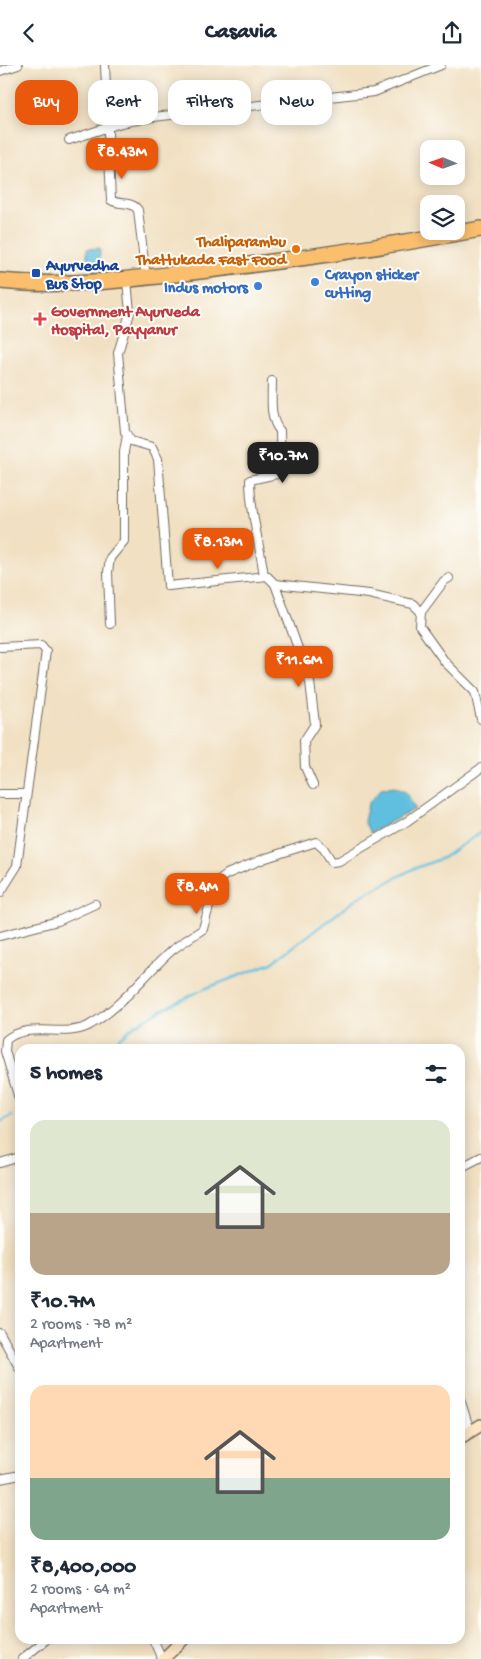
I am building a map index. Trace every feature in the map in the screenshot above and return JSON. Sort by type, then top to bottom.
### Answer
[{"type":"highway","points":[[0,281],[30,284],[127,280],[350,253],[481,229]]},
{"type":"main road","points":[[465,1435],[481,1425]]},
{"type":"main road","points":[[162,1659],[178,1644]]},
{"type":"street","points":[[0,71],[18,65]]},
{"type":"street","points":[[106,65],[111,200],[115,203],[132,204],[138,210],[146,277]]},
{"type":"street","points":[[69,140],[121,123],[169,115],[374,92],[441,65]]},
{"type":"street","points":[[127,280],[130,313],[118,353],[125,432],[130,441],[152,447],[158,459],[168,586],[264,576],[267,576],[275,584],[310,682],[315,724],[304,741],[305,767],[313,785]]},
{"type":"street","points":[[264,576],[261,546],[252,505],[250,480],[281,473],[280,431],[275,426],[272,412],[272,381]]},
{"type":"street","points":[[110,624],[108,572],[110,558],[124,541],[124,452],[127,435]]},
{"type":"street","points":[[450,578],[444,581],[421,612],[420,627],[445,663],[475,692],[481,719]]},
{"type":"street","points":[[275,584],[369,594],[413,603],[421,612]]},
{"type":"street","points":[[0,647],[41,645],[45,648],[17,866],[0,893]]},
{"type":"street","points":[[15,1086],[5,1051],[6,1040],[10,1036],[32,1031],[75,1030],[99,1019],[173,950],[203,929],[214,888],[227,874],[316,842],[324,849],[332,862],[339,861],[406,822],[481,768]]},
{"type":"street","points":[[0,794],[26,794]]},
{"type":"street","points":[[0,936],[58,921],[95,904]]},
{"type":"street","points":[[465,1165],[481,1157]]},
{"type":"street","points":[[0,1163],[15,1158]]},
{"type":"street","points":[[0,1333],[15,1360]]},
{"type":"street","points":[[465,1415],[470,1431]]},
{"type":"street","points":[[0,1479],[15,1476]]},
{"type":"street","points":[[22,1659],[41,1644]]},
{"type":"street","points":[[155,1644],[162,1659]]},
{"type":"water","points":[[100,248],[99,270],[91,270],[91,264],[87,264],[87,249]]},
{"type":"water","points":[[395,787],[407,793],[415,809],[370,833],[364,821],[368,804],[381,789]]},
{"type":"waterway","points":[[112,1044],[135,1025],[165,1008],[204,989],[272,963],[359,897],[413,869],[443,858],[481,832]]},
{"type":"waterway","points":[[0,1122],[12,1116]]},
{"type":"place","name":"Thaliparambu Thattukada Fast Food","points":[[296,249]]},
{"type":"place","name":"Ayurvedha Bus Stop","points":[[36,273]]},
{"type":"place","name":"Crayon sticker cutting","points":[[315,282]]},
{"type":"place","name":"Indus motors","points":[[258,286]]},
{"type":"place","name":"Government Ayurveda Hospital, Payyanur","points":[[40,319]]}]
